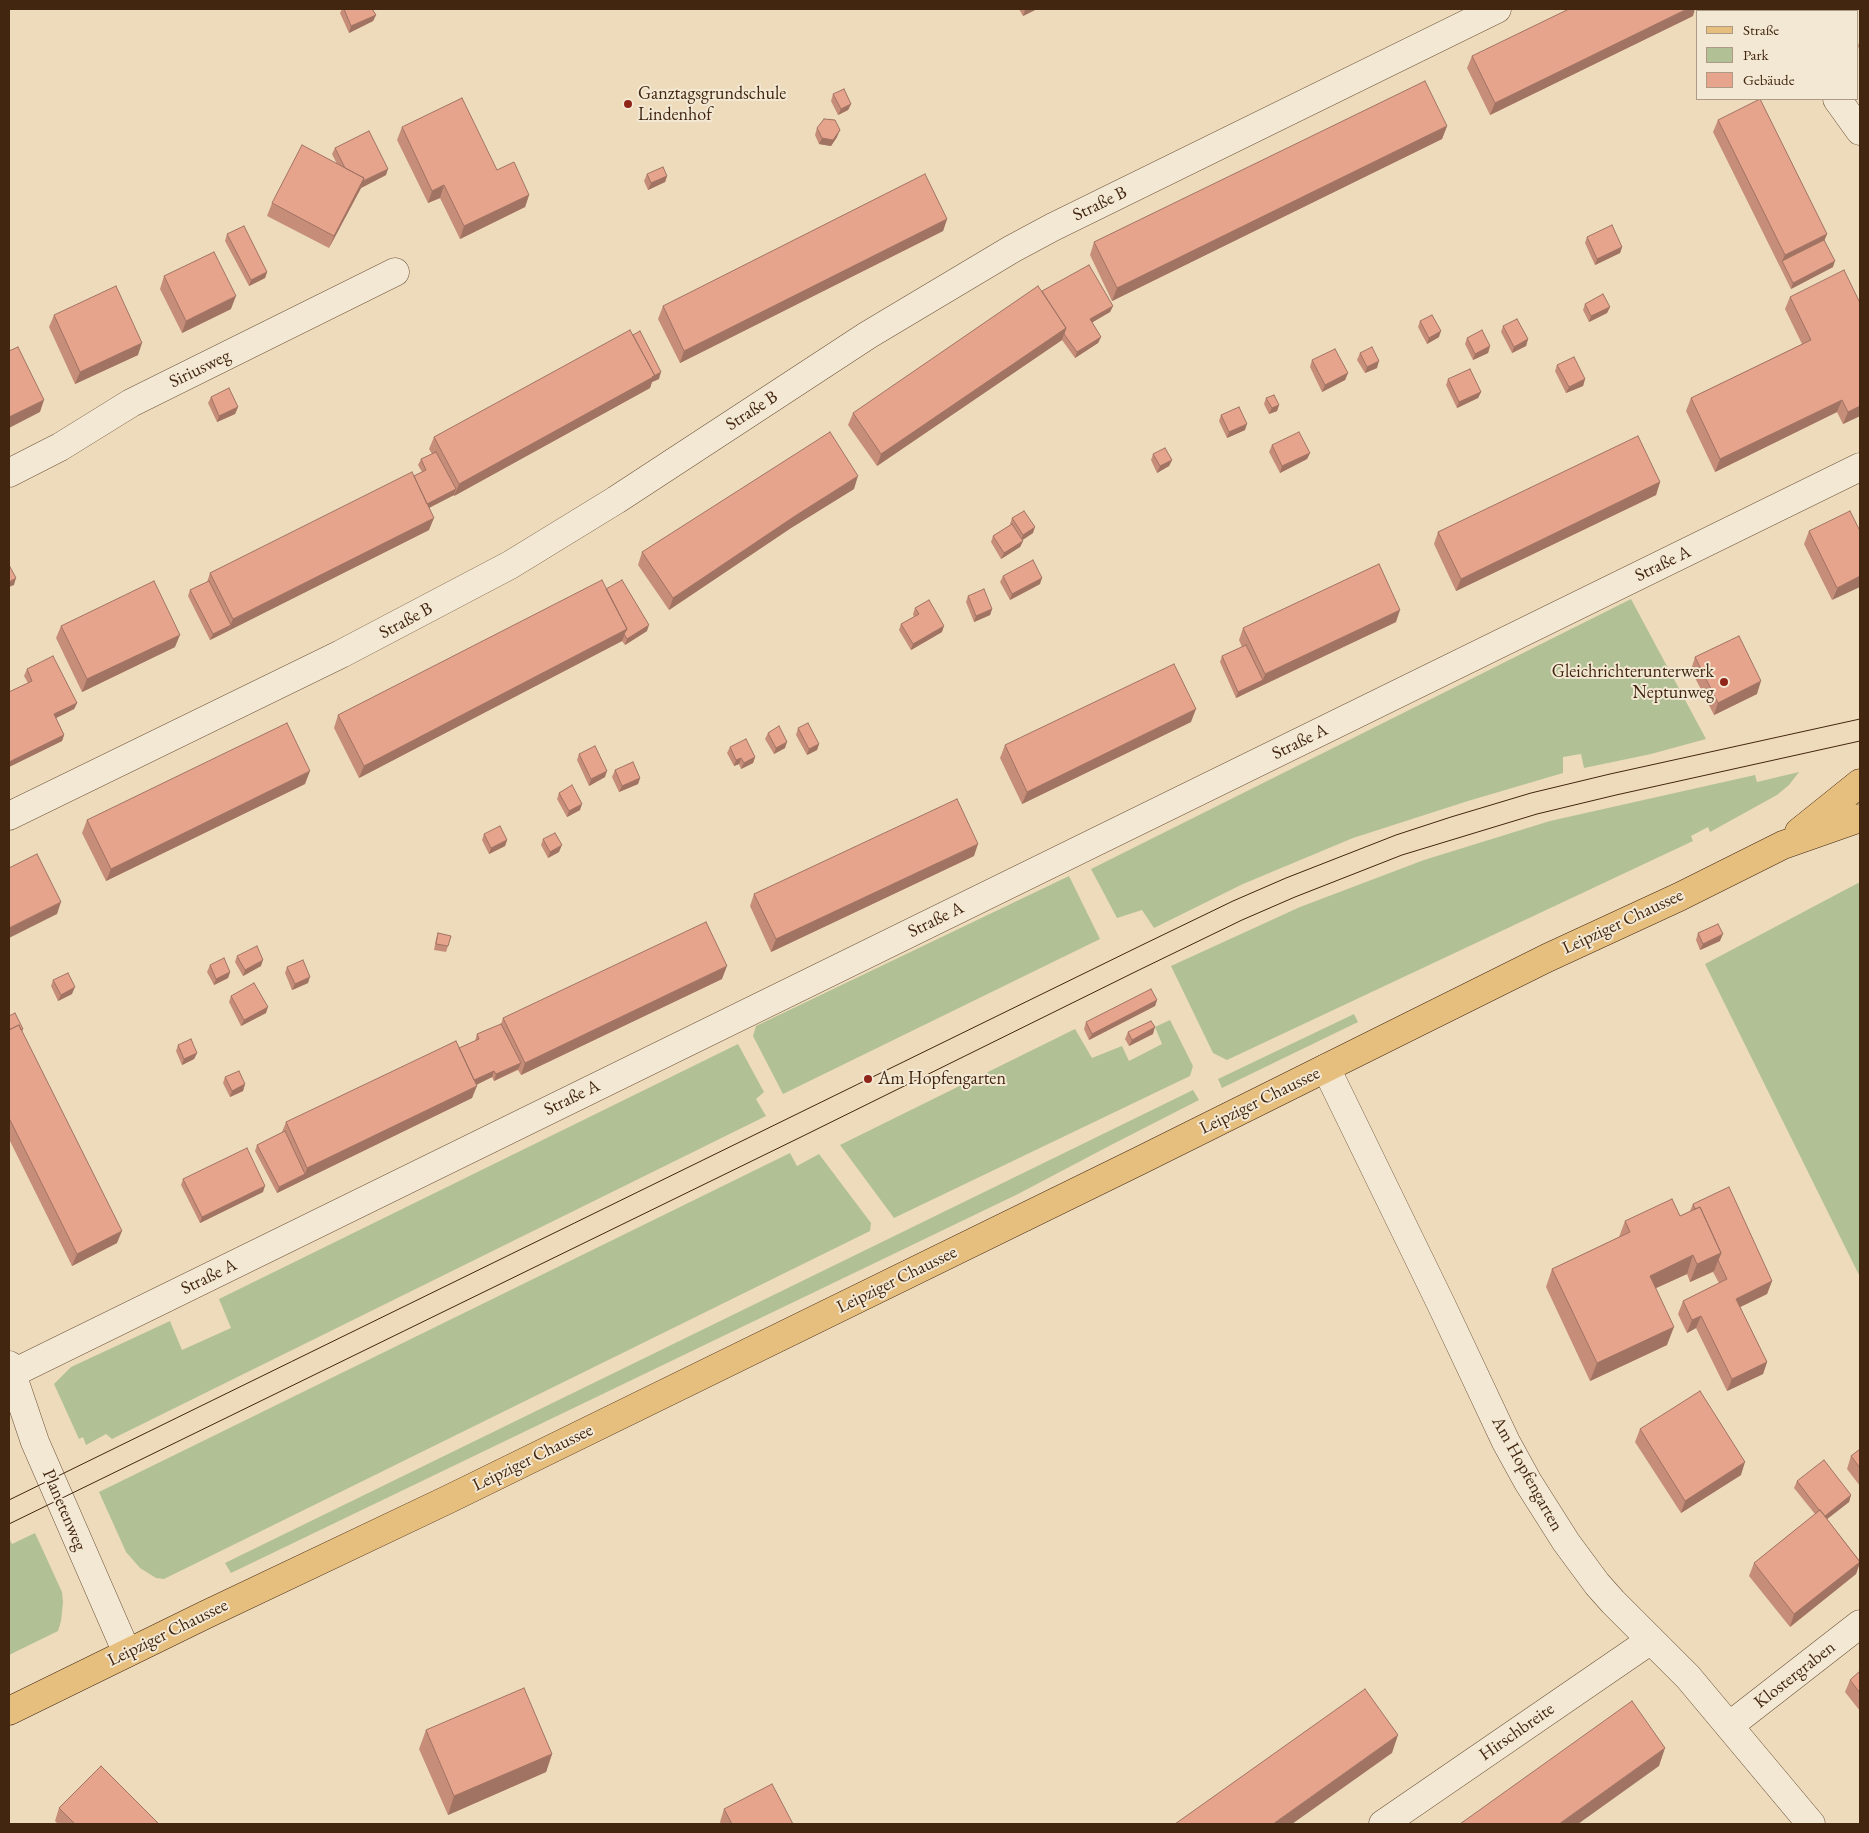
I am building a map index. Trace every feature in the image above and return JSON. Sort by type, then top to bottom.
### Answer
[{"type":"main road","name":"Leipziger Chaussee","points":[[1783,845],[1860,783]]},
{"type":"main road","name":"Leipziger Chaussee","points":[[9,1711],[447,1500],[1113,1174],[1547,958],[1783,845],[1860,818]]},
{"type":"street","name":"Straße B","points":[[9,816],[341,654],[510,565],[616,500],[868,335],[1012,250],[1497,9]]},
{"type":"street","points":[[1838,100],[1860,131]]},
{"type":"street","name":"Siriusweg","points":[[9,473],[60,447],[125,405],[395,272]]},
{"type":"street","name":"Straße A","points":[[10,1371],[1860,467]]},
{"type":"street","name":"Am Hopfengarten","points":[[1326,1068],[1506,1442],[1528,1482],[1582,1565],[1613,1602],[1678,1666],[1811,1824]]},
{"type":"street","name":"Planetenweg","points":[[10,1371],[35,1442],[127,1653]]},
{"type":"street","name":"Klostergraben","points":[[1729,1726],[1860,1624]]},
{"type":"street","name":"Hirschbreite","points":[[1383,1824],[1651,1640]]},
{"type":"green space","points":[[1631,599],[1706,739],[1651,754],[1584,768],[1581,754],[1563,757],[1563,773],[1353,838],[1243,884],[1154,928],[1142,910],[1117,918],[1091,869]]},
{"type":"green space","points":[[1799,772],[1789,785],[1777,795],[1710,832],[1708,827],[1691,836],[1693,841],[1227,1060],[1213,1053],[1171,966],[1300,907],[1424,860],[1550,821],[1755,775],[1757,782]]},
{"type":"green space","points":[[1069,876],[1100,939],[783,1094],[753,1036],[756,1026]]},
{"type":"green space","points":[[1860,882],[1860,1277],[1705,964]]},
{"type":"green space","points":[[1354,1014],[1358,1022],[1222,1088],[1218,1079]]},
{"type":"green space","points":[[1170,1020],[1193,1066],[1190,1076],[894,1218],[840,1145],[1075,1029],[1092,1058],[1122,1046],[1129,1061],[1162,1044],[1155,1027]]},
{"type":"green space","points":[[738,1044],[764,1092],[756,1099],[766,1116],[112,1439],[106,1434],[86,1445],[83,1437],[79,1439],[54,1384],[71,1367],[170,1321],[182,1350],[231,1328],[219,1299]]},
{"type":"green space","points":[[1193,1090],[1199,1100],[1018,1194],[231,1573],[225,1563]]},
{"type":"green space","points":[[790,1153],[797,1166],[819,1154],[871,1223],[870,1231],[164,1579],[156,1578],[140,1568],[126,1552],[99,1492]]},
{"type":"green space","points":[[35,1533],[62,1592],[61,1621],[58,1631],[9,1655],[9,1538],[12,1544]]},
{"type":"building","points":[[344,9],[372,9],[376,15],[351,26]]},
{"type":"building","points":[[1569,9],[1687,9],[1495,103],[1472,56]]},
{"type":"building","points":[[1425,81],[1447,126],[1117,288],[1094,242]]},
{"type":"building","points":[[844,89],[851,104],[841,109],[833,94]]},
{"type":"building","points":[[462,98],[497,170],[514,162],[529,195],[464,226],[444,185],[432,191],[402,127]]},
{"type":"building","points":[[1760,100],[1827,234],[1785,255],[1718,120]]},
{"type":"building","points":[[824,119],[835,120],[840,130],[833,140],[822,138],[817,128]]},
{"type":"building","points":[[369,131],[388,169],[363,181],[364,178],[345,168],[335,148]]},
{"type":"building","points":[[302,145],[364,178],[334,236],[272,203]]},
{"type":"building","points":[[663,167],[667,176],[651,183],[647,174]]},
{"type":"building","points":[[925,174],[947,219],[684,351],[663,306]]},
{"type":"building","points":[[1612,225],[1622,247],[1597,259],[1587,237]]},
{"type":"building","points":[[244,226],[267,272],[251,280],[227,234]]},
{"type":"building","points":[[1824,240],[1835,261],[1793,283],[1782,261]]},
{"type":"building","points":[[214,252],[236,296],[186,321],[164,276]]},
{"type":"building","points":[[1089,265],[1113,306],[1090,319],[1101,337],[1077,352],[1064,334],[1066,328],[1042,291]]},
{"type":"building","points":[[1844,270],[1860,303],[1860,406],[1848,412],[1842,400],[1720,459],[1691,398],[1811,340],[1790,297]]},
{"type":"building","points":[[116,286],[142,343],[80,372],[54,315]]},
{"type":"building","points":[[1038,286],[1066,328],[881,454],[853,413]]},
{"type":"building","points":[[1603,294],[1610,307],[1591,316],[1585,304]]},
{"type":"building","points":[[1432,315],[1441,331],[1429,338],[1420,321]]},
{"type":"building","points":[[1517,319],[1528,339],[1514,347],[1503,326]]},
{"type":"building","points":[[630,330],[655,376],[459,484],[434,437]]},
{"type":"building","points":[[1482,330],[1490,346],[1475,354],[1467,338]]},
{"type":"building","points":[[640,331],[661,372],[655,375],[633,335]]},
{"type":"building","points":[[18,347],[44,400],[9,417],[9,351]]},
{"type":"building","points":[[1372,347],[1379,361],[1367,367],[1360,353]]},
{"type":"building","points":[[1335,349],[1348,373],[1325,385],[1312,360]]},
{"type":"building","points":[[1574,357],[1585,379],[1569,387],[1557,365]]},
{"type":"building","points":[[1470,369],[1481,392],[1459,402],[1448,379]]},
{"type":"building","points":[[229,388],[238,407],[219,416],[211,397]]},
{"type":"building","points":[[1274,395],[1279,405],[1272,408],[1266,398]]},
{"type":"building","points":[[1239,407],[1247,424],[1229,432],[1221,415]]},
{"type":"building","points":[[830,432],[858,476],[673,598],[642,552]]},
{"type":"building","points":[[1299,432],[1310,453],[1282,466],[1272,445]]},
{"type":"building","points":[[1638,436],[1660,482],[1461,579],[1438,532]]},
{"type":"building","points":[[1165,448],[1172,460],[1160,466],[1153,454]]},
{"type":"building","points":[[436,452],[456,489],[427,504],[414,476],[426,470],[421,459]]},
{"type":"building","points":[[412,472],[434,518],[233,619],[210,573]]},
{"type":"building","points":[[1024,511],[1035,527],[1023,535],[1012,518]]},
{"type":"building","points":[[1850,511],[1860,531],[1860,576],[1837,588],[1809,531]]},
{"type":"building","points":[[1012,524],[1023,541],[1004,553],[993,536]]},
{"type":"building","points":[[1033,560],[1042,578],[1012,594],[1003,576]]},
{"type":"building","points":[[1379,564],[1400,610],[1265,674],[1243,628]]},
{"type":"building","points":[[9,565],[16,578],[9,582]]},
{"type":"building","points":[[602,580],[627,629],[364,766],[338,715]]},
{"type":"building","points":[[622,580],[649,625],[627,639],[624,634],[627,629],[606,589]]},
{"type":"building","points":[[154,581],[180,635],[87,679],[61,626]]},
{"type":"building","points":[[209,581],[231,625],[213,634],[190,590]]},
{"type":"building","points":[[984,589],[992,609],[976,616],[968,596]]},
{"type":"building","points":[[929,600],[944,626],[913,644],[901,624],[919,614],[915,608]]},
{"type":"building","name":"Gleichrichterunterwerk Neptunweg","points":[[1739,636],[1761,681],[1718,703],[1695,657]]},
{"type":"building","points":[[1246,645],[1263,680],[1238,692],[1222,656]]},
{"type":"building","points":[[53,656],[77,703],[54,714],[64,735],[9,762],[9,692],[32,681],[27,669]]},
{"type":"building","points":[[1174,664],[1196,709],[1027,792],[1005,745]]},
{"type":"building","points":[[287,723],[310,771],[111,869],[87,820]]},
{"type":"building","points":[[808,723],[819,744],[809,749],[798,728]]},
{"type":"building","points":[[779,726],[787,742],[776,748],[768,733]]},
{"type":"building","points":[[746,739],[755,757],[744,763],[741,758],[736,760],[730,747]]},
{"type":"building","points":[[595,746],[607,771],[591,779],[579,754]]},
{"type":"building","points":[[633,762],[640,778],[622,786],[615,770]]},
{"type":"building","points":[[572,785],[582,804],[569,811],[559,793]]},
{"type":"building","points":[[957,799],[978,844],[776,939],[754,894]]},
{"type":"building","points":[[500,826],[507,840],[491,848],[484,834]]},
{"type":"building","points":[[555,833],[562,845],[550,852],[543,839]]},
{"type":"building","points":[[37,854],[61,902],[9,928],[9,868]]},
{"type":"building","points":[[706,922],[727,966],[525,1063],[503,1018]]},
{"type":"building","points":[[1718,924],[1723,934],[1703,944],[1698,933]]},
{"type":"building","points":[[438,933],[451,936],[448,946],[436,944]]},
{"type":"building","points":[[257,946],[263,960],[245,970],[237,956]]},
{"type":"building","points":[[224,958],[230,972],[216,979],[210,965]]},
{"type":"building","points":[[303,960],[310,977],[295,984],[287,967]]},
{"type":"building","points":[[68,973],[75,987],[61,995],[53,980]]},
{"type":"building","points":[[254,983],[268,1007],[244,1020],[231,996]]},
{"type":"building","points":[[1151,989],[1157,1000],[1092,1034],[1086,1022]]},
{"type":"building","points":[[15,1013],[23,1029],[21,1030],[19,1025],[9,1030],[9,1016]]},
{"type":"building","points":[[1151,1021],[1155,1027],[1132,1040],[1128,1032]]},
{"type":"building","points":[[501,1024],[521,1063],[496,1074],[494,1071],[474,1080],[459,1048],[479,1039],[477,1034]]},
{"type":"building","points":[[19,1025],[122,1231],[77,1254],[9,1118],[9,1030]]},
{"type":"building","points":[[191,1039],[197,1053],[184,1059],[178,1045]]},
{"type":"building","points":[[456,1041],[477,1086],[307,1168],[286,1122]]},
{"type":"building","points":[[239,1071],[245,1084],[232,1091],[225,1077]]},
{"type":"building","points":[[285,1131],[305,1174],[279,1187],[257,1145]]},
{"type":"building","points":[[247,1148],[265,1186],[202,1217],[183,1179]]},
{"type":"building","points":[[1729,1187],[1772,1281],[1736,1299],[1767,1362],[1732,1379],[1701,1316],[1692,1320],[1683,1301],[1727,1279],[1718,1260],[1721,1253],[1700,1207],[1695,1209],[1693,1204]]},
{"type":"building","points":[[1672,1199],[1680,1216],[1700,1207],[1721,1253],[1697,1264],[1693,1255],[1650,1276],[1674,1327],[1597,1363],[1552,1269],[1630,1232],[1625,1221]]},
{"type":"building","points":[[1700,1391],[1745,1462],[1685,1501],[1640,1429]]},
{"type":"building","points":[[1860,1449],[1860,1468],[1851,1456]]},
{"type":"building","points":[[1824,1460],[1851,1495],[1825,1516],[1797,1481]]},
{"type":"building","points":[[1820,1510],[1860,1562],[1794,1614],[1754,1563]]},
{"type":"building","points":[[1860,1671],[1860,1693],[1850,1680]]},
{"type":"building","points":[[524,1688],[552,1754],[454,1796],[426,1730]]},
{"type":"building","points":[[1365,1689],[1398,1735],[1273,1824],[1175,1824]]},
{"type":"building","points":[[1632,1701],[1665,1748],[1559,1824],[1460,1824]]},
{"type":"building","points":[[101,1766],[159,1824],[75,1824],[59,1808]]},
{"type":"building","points":[[772,1784],[793,1824],[732,1824],[724,1809]]},
{"type":"tram line","points":[[9,1500],[1140,946],[1233,901],[1286,878],[1396,835],[1531,793],[1860,719]]},
{"type":"tram line","points":[[9,1524],[1139,970],[1242,920],[1295,897],[1402,855],[1537,814],[1860,741]]},
{"type":"place","name":"Ganztagsgrundschule Lindenhof","points":[[628,104]]},
{"type":"place","name":"Gleichrichterunterwerk Neptunweg","points":[[1724,682]]},
{"type":"place","name":"Am Hopfengarten","points":[[868,1079]]}]
